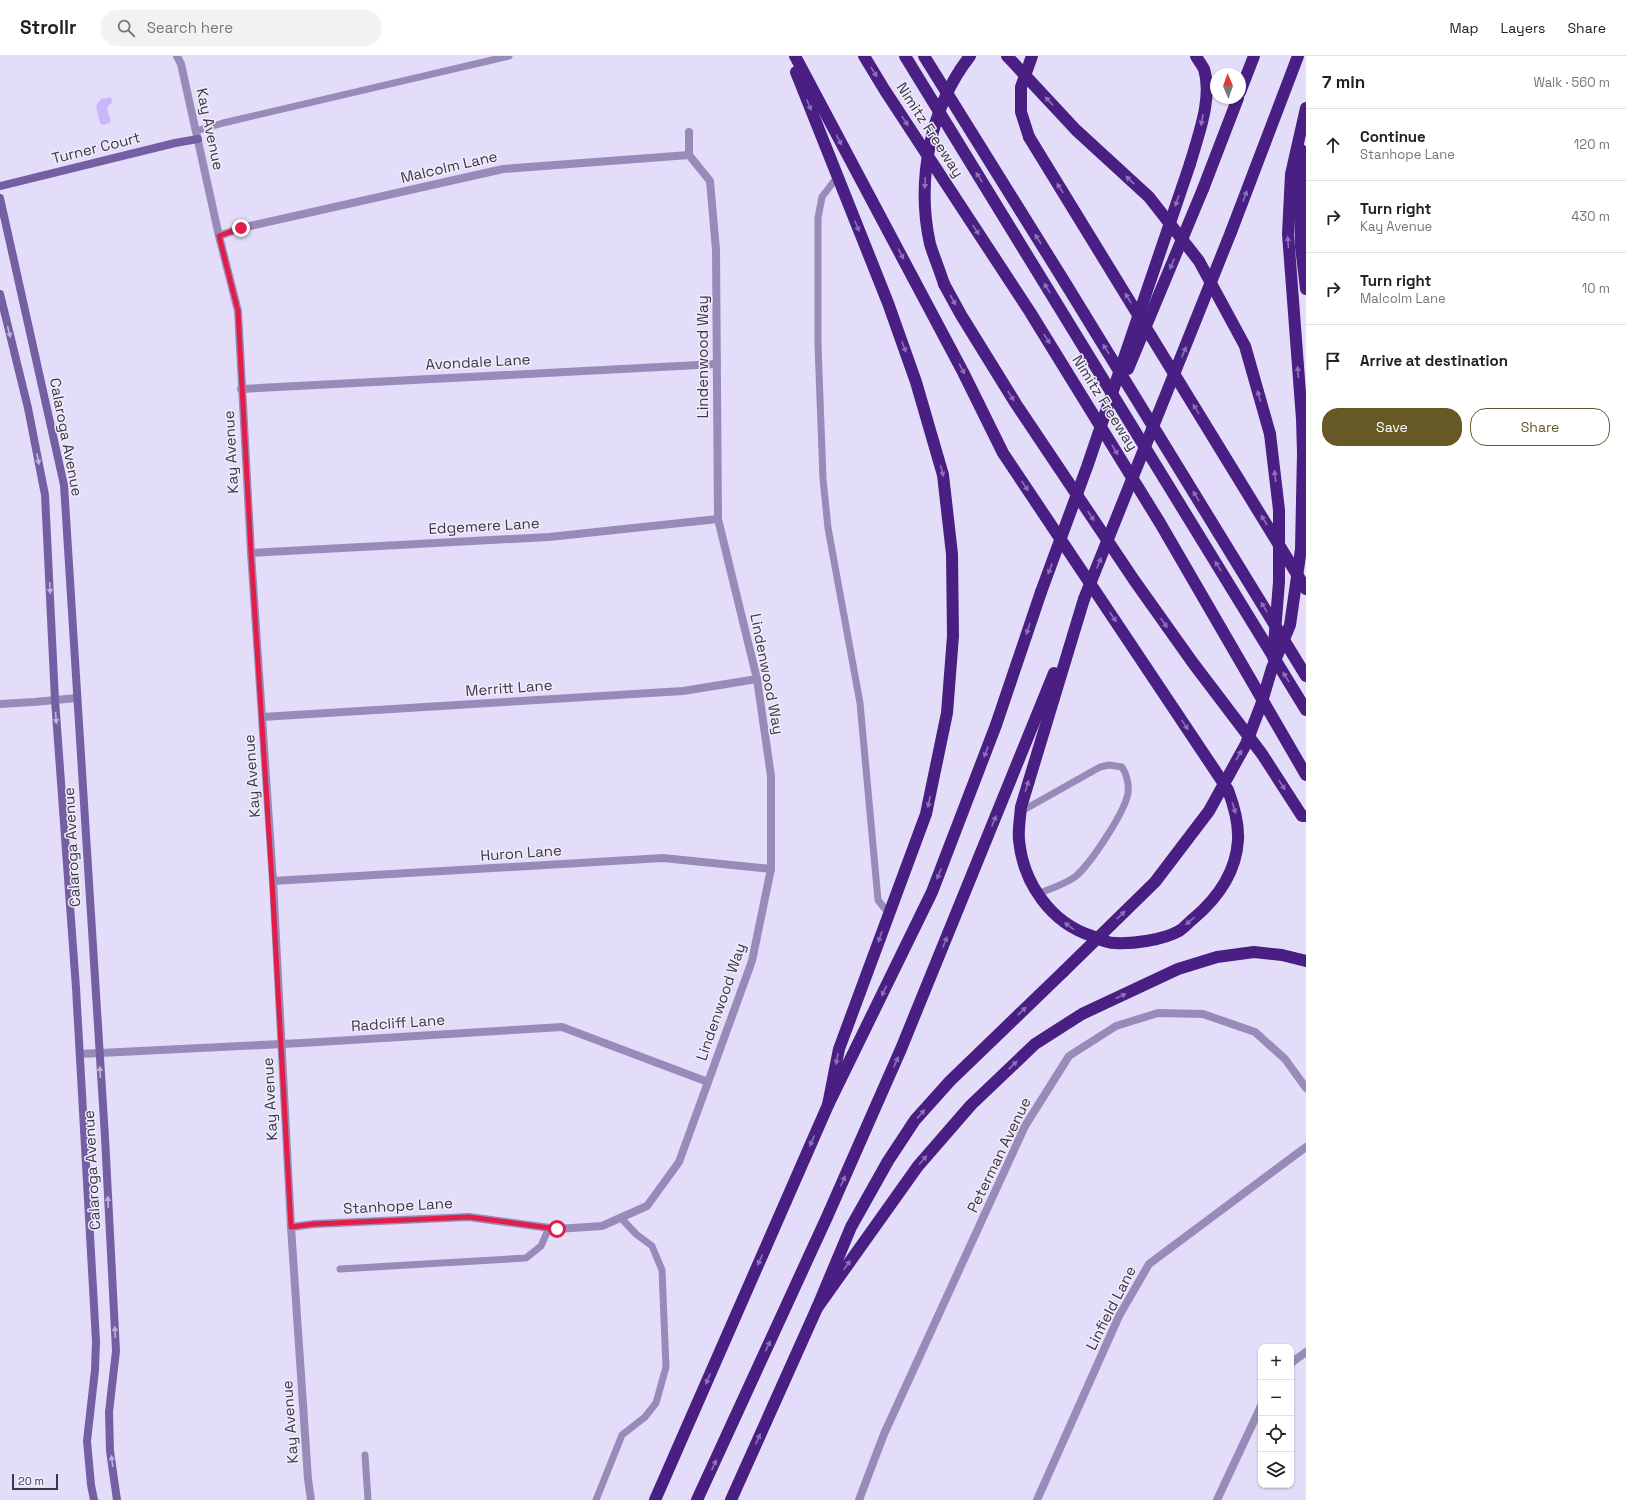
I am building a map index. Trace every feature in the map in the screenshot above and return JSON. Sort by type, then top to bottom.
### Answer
[{"type":"highway","points":[[789,56],[888,302],[916,382],[943,474],[952,554],[954,636],[947,713],[926,814],[839,1049],[828,1105]]},
{"type":"highway","points":[[794,56],[963,372],[1003,453],[1228,790],[1236,813],[1238,839],[1234,866],[1220,890],[1204,909],[1179,931],[1149,941],[1113,944],[1078,932],[1055,915],[1038,894],[1026,868],[1019,842],[1020,812],[1084,600]]},
{"type":"highway","name":"Nimitz Freeway","points":[[864,56],[1030,312],[1160,523],[1306,775]]},
{"type":"highway","points":[[905,56],[1306,710]]},
{"type":"highway","name":"Nimitz Freeway","points":[[924,56],[1306,676]]},
{"type":"highway","points":[[970,56],[957,73],[940,108],[926,166],[926,220],[931,245],[944,284],[961,315],[1016,404],[1134,580],[1193,663],[1262,754],[1302,816],[1306,816]]},
{"type":"highway","points":[[1007,56],[1076,130],[1149,197],[1198,261],[1245,346],[1270,434],[1279,510],[1279,582],[1272,668]]},
{"type":"highway","points":[[1032,56],[1021,87],[1021,112],[1029,137],[1306,589]]},
{"type":"highway","points":[[655,1500],[828,1105],[932,892],[996,725],[1041,592],[1087,467],[1202,125],[1207,96],[1204,69],[1196,56]]},
{"type":"highway","points":[[1246,77],[1254,56]]},
{"type":"highway","points":[[1264,145],[1290,56]]},
{"type":"highway","points":[[697,1500],[827,1217],[902,1049],[1231,232],[1298,56]]},
{"type":"highway","points":[[1087,467],[1203,190],[1236,104]]},
{"type":"highway","points":[[731,1500],[817,1308],[851,1226],[888,1161],[915,1120],[950,1081],[1155,882],[1209,810],[1246,744],[1261,705],[1272,668],[1290,625],[1301,549],[1303,453],[1302,419],[1288,234],[1291,174],[1306,108]]},
{"type":"highway","points":[[1301,126],[1301,247],[1306,288]]},
{"type":"highway","points":[[817,1308],[918,1166],[972,1105],[1035,1044],[1082,1014],[1178,968],[1217,957],[1254,952],[1282,955],[1306,961]]},
{"type":"street","name":"Kay Avenue","points":[[177,56],[181,64],[219,236],[238,311],[241,389],[272,881],[291,1227],[311,1500]]},
{"type":"street","points":[[689,132],[689,155]]},
{"type":"street","name":"Turner Court","points":[[0,186],[198,139]]},
{"type":"street","name":"Malcolm Lane","points":[[219,236],[241,228],[503,169],[689,155]]},
{"type":"street","name":"Lindenwood Way","points":[[647,1206],[679,1162],[752,961],[771,869],[772,776],[757,679],[718,520],[716,250],[710,181],[689,155]]},
{"type":"street","name":"Calaroga Avenue","points":[[0,198],[64,485],[116,1351],[109,1412],[110,1451],[117,1500]]},
{"type":"street","name":"Calaroga Avenue","points":[[0,294],[28,408],[45,495],[54,700],[80,1054],[96,1341],[95,1370],[87,1441],[91,1485],[94,1500]]},
{"type":"street","name":"Avondale Lane","points":[[241,389],[716,364]]},
{"type":"street","name":"Edgemere Lane","points":[[251,553],[549,537],[718,520]]},
{"type":"street","name":"Merritt Lane","points":[[262,717],[683,691],[757,679]]},
{"type":"street","points":[[0,704],[77,698]]},
{"type":"street","name":"Huron Lane","points":[[272,881],[663,858],[771,869]]},
{"type":"street","name":"Peterman Avenue","points":[[859,1500],[884,1434],[1025,1126],[1069,1056],[1116,1026],[1158,1013],[1203,1014],[1255,1032],[1285,1059],[1306,1088]]},
{"type":"street","name":"Radcliff Lane","points":[[80,1054],[280,1044],[562,1027],[708,1082]]},
{"type":"street","name":"Linfield Lane","points":[[1037,1500],[1119,1316],[1149,1264],[1306,1148]]},
{"type":"street","name":"Stanhope Lane","points":[[291,1227],[314,1224],[469,1217],[557,1229],[602,1226],[647,1206]]},
{"type":"street","points":[[1294,1361],[1306,1352]]},
{"type":"street","points":[[1217,1500],[1258,1412]]},
{"type":"lane","points":[[196,131],[223,123],[509,56]]},
{"type":"lane","points":[[837,177],[822,197],[818,218],[818,345],[823,479],[828,528],[860,703],[878,900],[889,914]]},
{"type":"lane","points":[[1020,812],[1100,767],[1109,765],[1122,767],[1125,772],[1128,792],[1124,807],[1093,855],[1076,877],[1038,894]]},
{"type":"lane","points":[[596,1500],[622,1435],[645,1418],[656,1403],[666,1367],[662,1270],[652,1246],[636,1234],[620,1218]]},
{"type":"lane","points":[[340,1269],[526,1258],[541,1246],[548,1228]]},
{"type":"lane","points":[[364,1455],[368,1500]]},
{"type":"shaded area","points":[[111,97],[112,103],[108,106],[110,123],[103,125],[100,123],[96,106],[101,99]]},
{"type":"route","points":[[241,228],[219,236],[238,311],[241,389],[272,881],[291,1227],[314,1224],[469,1217],[557,1229]]}]
